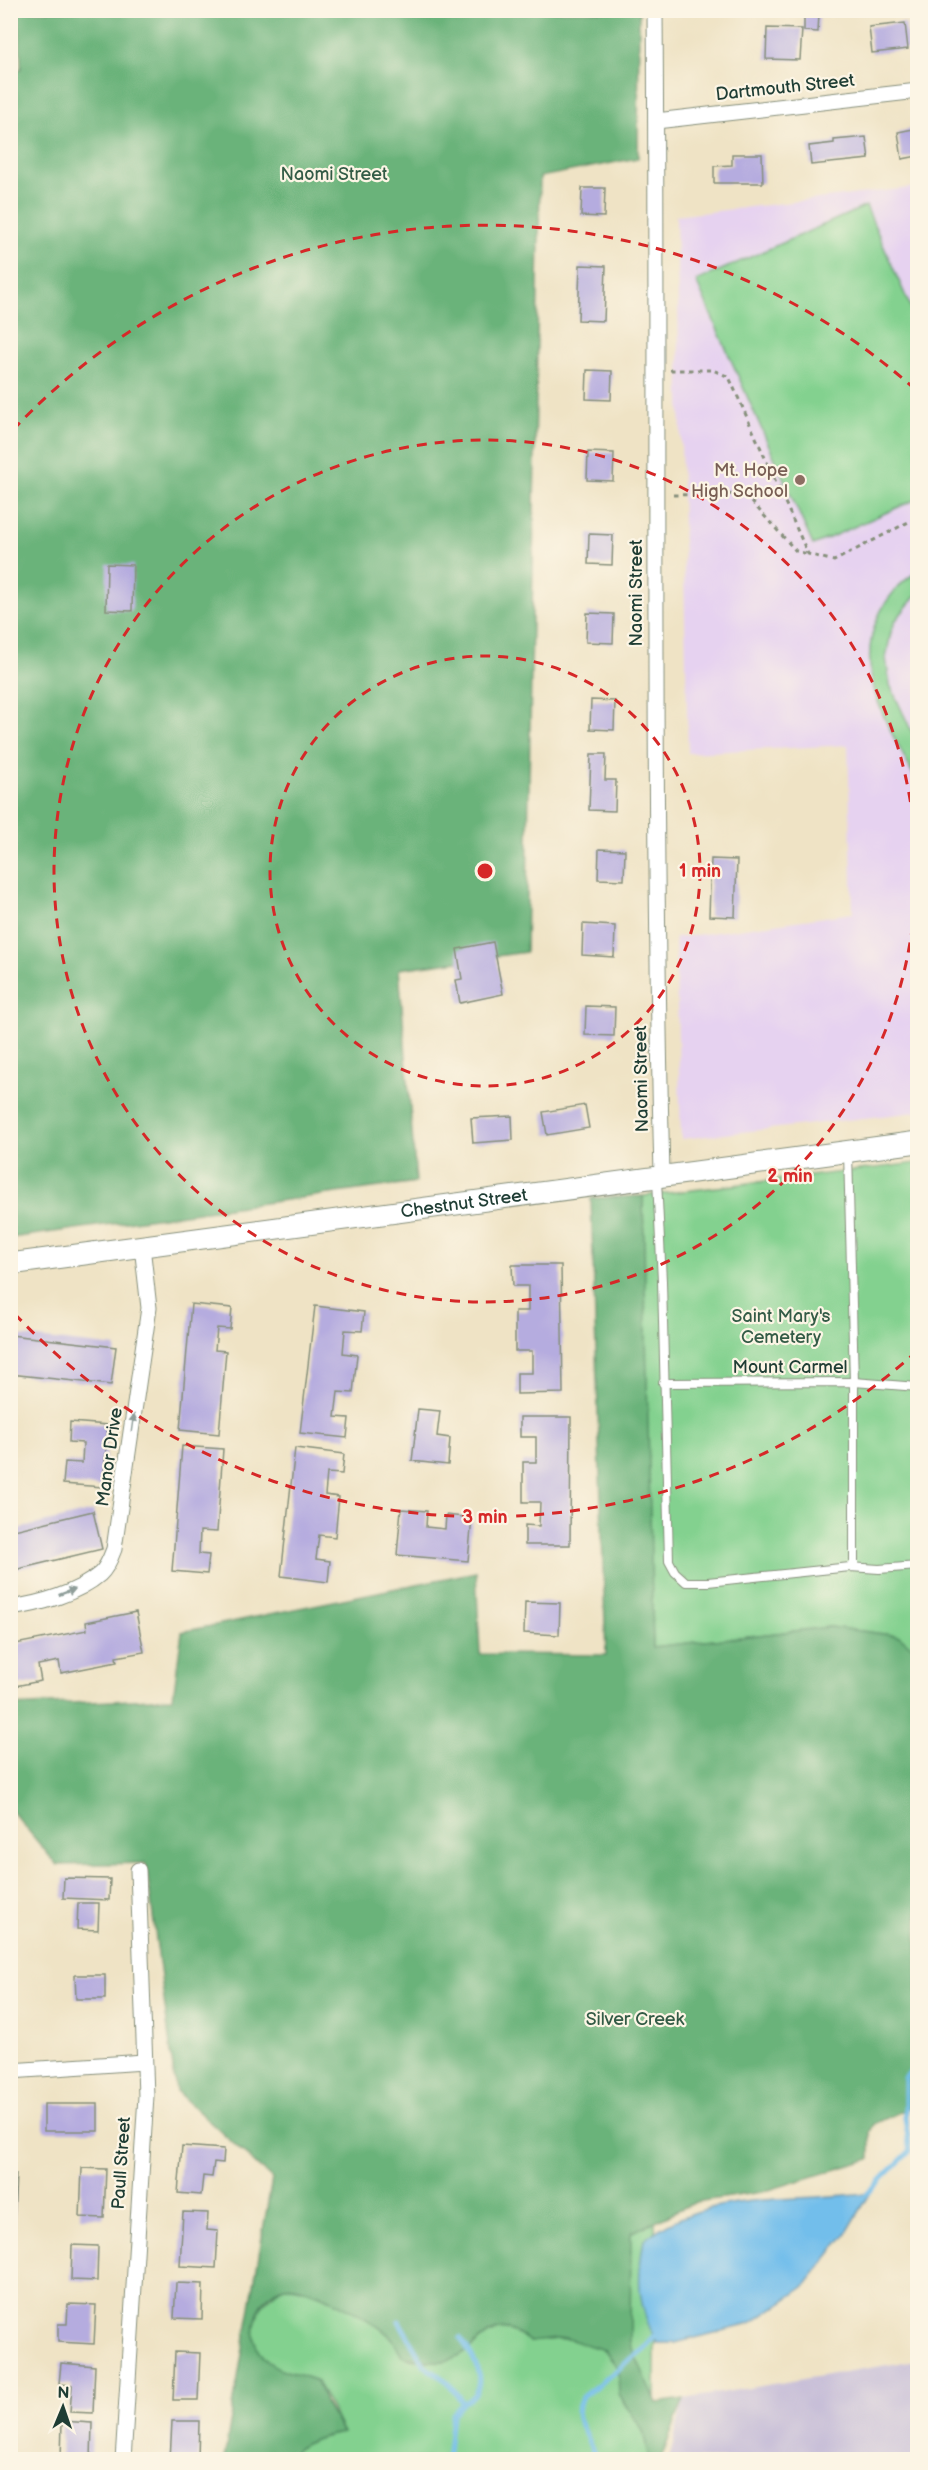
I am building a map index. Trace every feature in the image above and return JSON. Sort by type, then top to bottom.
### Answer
[{"type":"street","name":"Naomi Street","points":[[655,10],[659,1175]]},
{"type":"street","name":"Dartmouth Street","points":[[656,122],[918,91]]},
{"type":"street","name":"Chestnut Street","points":[[10,1264],[918,1142]]},
{"type":"street","name":"Manor Drive","points":[[10,1608],[23,1606],[89,1582],[101,1573],[114,1549],[149,1308],[142,1246]]},
{"type":"street","name":"Paull Street","points":[[123,2460],[146,2096],[138,1870]]},
{"type":"street","points":[[10,2071],[144,2062]]},
{"type":"lane","points":[[848,1151],[854,1382],[854,1567]]},
{"type":"lane","points":[[659,1175],[669,1561],[675,1572],[686,1581],[708,1582],[854,1567],[918,1566]]},
{"type":"lane","name":"Mount Carmel","points":[[663,1383],[854,1382],[918,1387]]},
{"type":"path","points":[[655,370],[713,370],[729,377],[808,554]]},
{"type":"path","points":[[655,495],[741,494],[750,500],[796,551],[834,561],[918,517]]},
{"type":"shaded area","name":"Mt. Hope High School","points":[[917,187],[917,1112],[681,1139],[675,938],[853,913],[848,745],[688,753],[676,216]]},
{"type":"shaded area","points":[[917,2360],[917,2459],[669,2459],[684,2399]]},
{"type":"green space","points":[[19,11],[639,11],[638,158],[540,177],[526,952],[399,969],[416,1182],[11,1238],[10,71],[21,69]]},
{"type":"green space","points":[[866,206],[917,322],[917,499],[813,545],[696,281]]},
{"type":"green space","points":[[917,572],[917,594],[896,620],[886,658],[890,685],[917,743],[917,782],[878,702],[872,682],[870,660],[871,639],[881,610],[899,586]]},
{"type":"green space","name":"Saint Mary's Cemetery","points":[[917,1163],[917,1652],[899,1636],[830,1627],[653,1647],[646,1457],[643,1196]]},
{"type":"green space","points":[[643,1196],[653,1647],[830,1627],[899,1636],[918,1652],[917,2104],[874,2124],[870,2132],[870,2159],[762,2192],[695,2202],[631,2233],[630,2344],[657,2403],[684,2399],[661,2459],[649,2459],[643,2431],[619,2394],[618,2368],[604,2350],[565,2338],[530,2342],[517,2333],[497,2330],[465,2352],[448,2360],[429,2361],[403,2357],[391,2337],[356,2313],[308,2290],[284,2287],[274,2291],[260,2308],[255,2330],[259,2352],[277,2367],[317,2381],[326,2405],[343,2433],[305,2444],[292,2453],[288,2459],[224,2459],[272,2179],[176,2091],[146,1863],[57,1865],[11,1810],[10,1706],[173,1698],[182,1632],[476,1572],[480,1654],[606,1655],[591,1198]]},
{"type":"green space","points":[[627,2103],[655,2191],[655,2459],[288,2459],[292,2453],[305,2445],[320,2438],[343,2433],[317,2381],[276,2367],[258,2350],[254,2329],[256,2319],[267,2300],[284,2287],[296,2288],[326,2297],[357,2313],[393,2339],[406,2359],[447,2360],[464,2353],[489,2334],[506,2330],[517,2333],[530,2342],[563,2339],[594,2345],[603,2351],[615,2365],[618,2371],[621,2396],[629,2410]]},
{"type":"water","points":[[871,2192],[846,2234],[804,2287],[750,2324],[675,2343],[657,2343],[646,2317],[640,2293],[640,2268],[644,2240],[669,2224],[696,2212],[724,2205]]},
{"type":"building","points":[[804,14],[819,14],[818,32],[804,31]]},
{"type":"building","points":[[905,23],[908,49],[872,53],[869,27]]},
{"type":"building","points":[[767,28],[802,29],[800,60],[766,59]]},
{"type":"building","points":[[918,128],[918,156],[902,159],[898,132]]},
{"type":"building","points":[[866,137],[869,159],[811,165],[809,146],[834,143],[834,140]]},
{"type":"building","points":[[732,154],[762,154],[763,183],[714,183],[714,166],[732,165]]},
{"type":"building","points":[[582,188],[605,188],[604,217],[581,216]]},
{"type":"building","points":[[580,265],[606,266],[604,321],[578,320]]},
{"type":"building","points":[[587,370],[612,371],[611,400],[586,399]]},
{"type":"building","points":[[588,452],[614,453],[613,481],[587,480]]},
{"type":"building","points":[[589,534],[613,535],[612,565],[588,564]]},
{"type":"building","points":[[107,564],[133,565],[132,611],[106,610]]},
{"type":"building","points":[[587,613],[614,614],[613,643],[586,642]]},
{"type":"building","points":[[591,700],[615,701],[614,730],[590,729]]},
{"type":"building","points":[[591,754],[606,754],[605,780],[616,780],[615,811],[589,810]]},
{"type":"building","points":[[599,849],[625,850],[624,880],[598,879]]},
{"type":"building","points":[[711,859],[737,860],[735,917],[709,916]]},
{"type":"building","points":[[583,924],[615,926],[614,957],[582,955]]},
{"type":"building","points":[[493,942],[503,994],[460,1003],[456,980],[462,979],[457,949]]},
{"type":"building","points":[[586,1006],[615,1007],[614,1036],[585,1035]]},
{"type":"building","points":[[585,1105],[589,1128],[547,1135],[543,1112]]},
{"type":"building","points":[[512,1116],[513,1140],[473,1143],[471,1118]]},
{"type":"building","points":[[512,1265],[561,1265],[563,1393],[517,1394],[517,1373],[532,1373],[532,1351],[515,1351],[515,1311],[528,1311],[528,1286],[513,1286]]},
{"type":"building","points":[[191,1304],[232,1308],[230,1329],[217,1328],[215,1350],[226,1351],[219,1434],[180,1430]]},
{"type":"building","points":[[315,1306],[364,1312],[362,1331],[345,1330],[343,1353],[357,1355],[353,1393],[338,1392],[335,1417],[349,1418],[347,1438],[300,1433]]},
{"type":"building","points":[[10,1335],[116,1347],[111,1385],[10,1374]]},
{"type":"building","points":[[418,1409],[440,1411],[437,1436],[450,1438],[448,1465],[412,1461]]},
{"type":"building","points":[[520,1417],[571,1417],[570,1545],[525,1545],[525,1525],[539,1526],[540,1502],[523,1502],[523,1462],[536,1462],[536,1437],[520,1437]]},
{"type":"building","points":[[70,1422],[108,1425],[103,1487],[63,1484],[65,1462],[82,1463],[83,1443],[69,1442]]},
{"type":"building","points":[[182,1446],[223,1449],[217,1532],[200,1531],[199,1554],[209,1555],[207,1574],[172,1571]]},
{"type":"building","points":[[295,1448],[344,1454],[342,1474],[327,1473],[325,1495],[339,1497],[335,1537],[319,1535],[316,1559],[330,1561],[328,1582],[281,1576]]},
{"type":"building","points":[[401,1509],[427,1511],[426,1527],[445,1529],[446,1515],[472,1518],[468,1561],[397,1555]]},
{"type":"building","points":[[93,1511],[102,1549],[10,1571],[10,1531]]},
{"type":"building","points":[[525,1602],[560,1603],[559,1635],[524,1633]]},
{"type":"building","points":[[136,1612],[144,1652],[116,1657],[117,1662],[61,1673],[59,1661],[38,1665],[41,1681],[10,1687],[10,1645],[87,1630],[86,1622]]},
{"type":"building","points":[[64,1878],[110,1879],[109,1900],[63,1898]]},
{"type":"building","points":[[78,1903],[99,1903],[98,1930],[77,1929]]},
{"type":"building","points":[[75,1975],[105,1975],[105,1999],[76,1999]]},
{"type":"building","points":[[44,2104],[98,2104],[98,2131],[44,2131]]},
{"type":"building","points":[[182,2146],[224,2149],[223,2163],[214,2162],[212,2177],[203,2176],[201,2195],[178,2193]]},
{"type":"building","points":[[82,2168],[106,2169],[104,2218],[80,2217]]},
{"type":"building","points":[[10,2174],[16,2174],[14,2222],[10,2222]]},
{"type":"building","points":[[183,2212],[208,2213],[207,2230],[218,2231],[216,2268],[180,2266]]},
{"type":"building","points":[[10,2234],[14,2234],[13,2279],[10,2279]]},
{"type":"building","points":[[72,2245],[98,2246],[97,2281],[71,2280]]},
{"type":"building","points":[[176,2283],[203,2284],[202,2319],[174,2318]]},
{"type":"building","points":[[68,2304],[96,2305],[94,2344],[58,2342],[58,2324],[67,2324]]},
{"type":"building","points":[[175,2352],[200,2353],[198,2400],[173,2400]]},
{"type":"building","points":[[61,2363],[95,2366],[93,2413],[70,2412],[72,2385],[59,2384]]},
{"type":"building","points":[[62,2421],[92,2423],[91,2460],[61,2460]]},
{"type":"building","points":[[172,2421],[199,2421],[198,2460],[170,2460]]},
{"type":"waterway","name":"Silver Creek","points":[[866,2195],[910,2151],[905,2117],[905,2078],[918,2062]]},
{"type":"waterway","points":[[399,2321],[425,2366],[448,2382],[463,2403],[452,2415],[447,2460]]},
{"type":"waterway","name":"Silver Creek","points":[[597,2460],[578,2419],[577,2411],[582,2397],[644,2349],[659,2332]]},
{"type":"waterway","points":[[460,2338],[475,2363],[479,2381],[472,2397],[463,2403]]},
{"type":"place","name":"Mt. Hope High School","points":[[800,480]]}]
